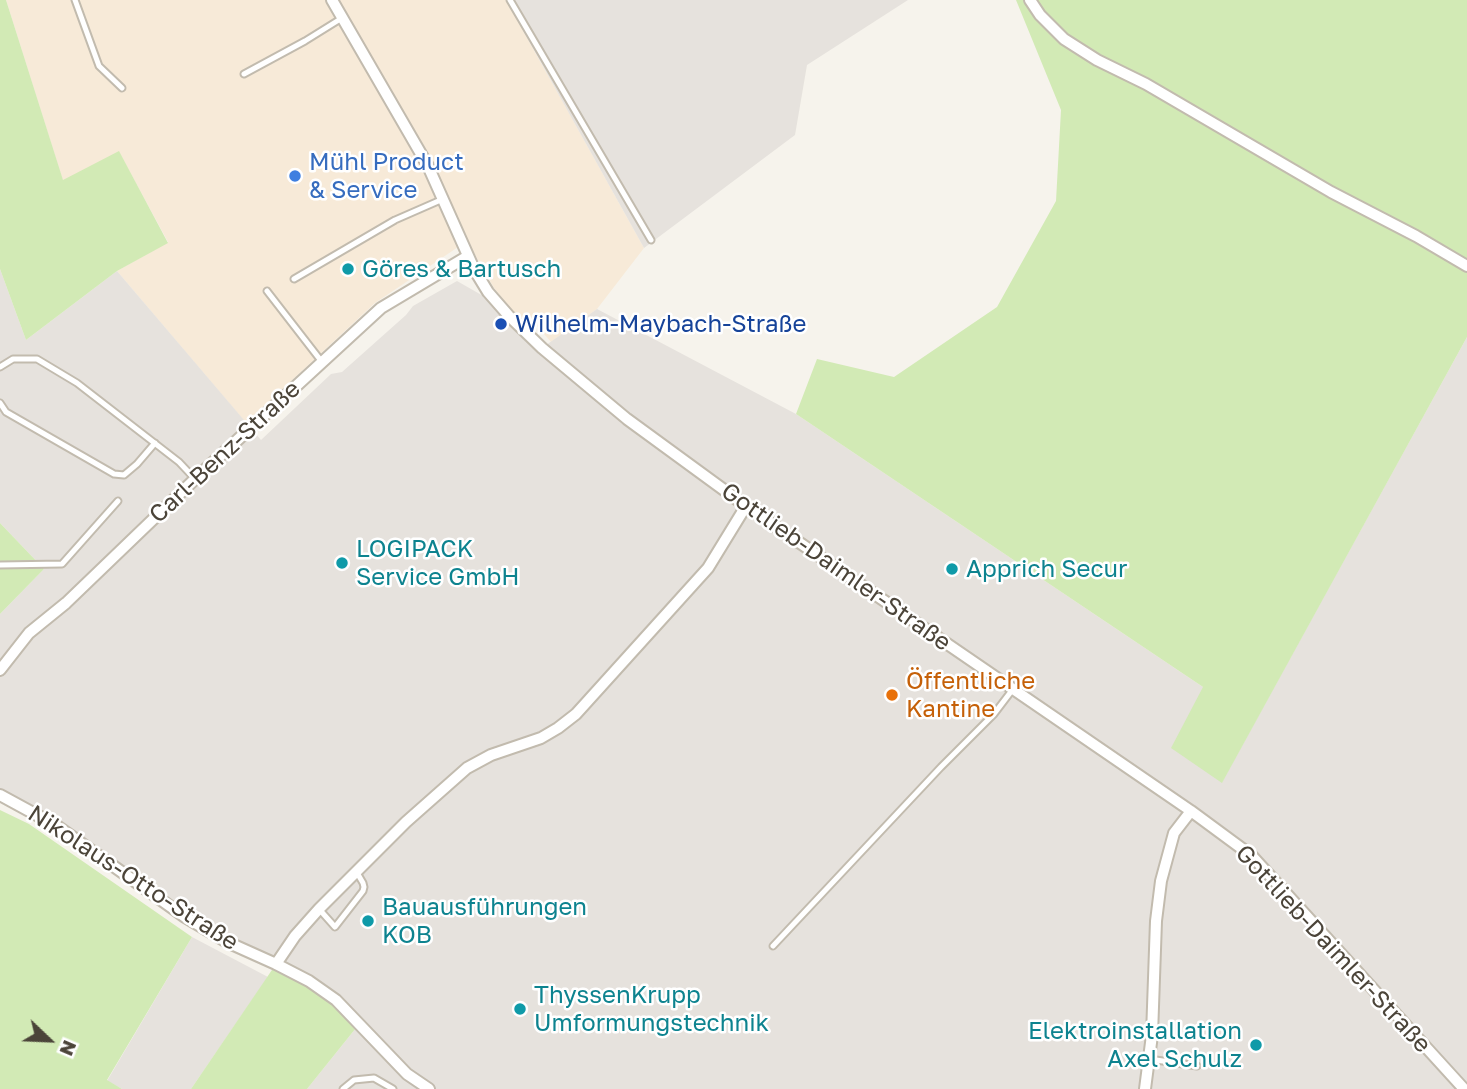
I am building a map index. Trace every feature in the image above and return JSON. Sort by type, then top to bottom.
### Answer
[{"type":"street","name":"Gottlieb-Daimler-Straße","points":[[332,0],[428,166],[474,269],[488,292],[542,348],[627,419],[746,506],[1191,811],[1252,856],[1464,1089]]},
{"type":"street","points":[[1030,0],[1040,15],[1064,39],[1097,60],[1146,84],[1331,192],[1467,266]]},
{"type":"street","name":"Carl-Benz-Straße","points":[[0,670],[29,633],[66,603],[195,479],[381,308],[468,256]]},
{"type":"street","points":[[276,964],[295,936],[356,871],[467,768],[491,755],[541,738],[576,714],[708,568],[746,506]]},
{"type":"street","name":"Nikolaus-Otto-Straße","points":[[0,795],[57,826],[185,917],[227,942],[309,981],[336,1000],[407,1074],[429,1089]]},
{"type":"street","points":[[1145,1089],[1152,1035],[1156,921],[1161,881],[1174,833],[1191,811]]},
{"type":"lane","points":[[75,0],[99,66],[122,88]]},
{"type":"lane","points":[[510,0],[651,240]]},
{"type":"lane","points":[[244,74],[342,18]]},
{"type":"lane","points":[[294,279],[396,220],[443,199]]},
{"type":"lane","points":[[267,291],[322,362]]},
{"type":"lane","points":[[0,368],[13,359],[37,359],[77,383],[179,462],[195,479]]},
{"type":"lane","points":[[0,403],[6,412],[114,474],[124,475],[155,443]]},
{"type":"lane","points":[[0,565],[62,564],[118,501]]},
{"type":"lane","points":[[773,946],[994,714],[1013,689]]},
{"type":"lane","points":[[319,909],[335,927],[365,887],[356,871]]},
{"type":"lane","points":[[1149,1059],[1197,1066]]},
{"type":"lane","points":[[343,1089],[354,1080],[374,1078],[393,1089]]},
{"type":"shaded area","points":[[6,0],[506,0],[644,248],[597,309],[551,342],[537,326],[514,313],[494,288],[467,241],[375,303],[246,423],[117,271],[168,242],[119,152],[63,181]]},
{"type":"shaded area","points":[[506,0],[908,0],[807,65],[795,135],[644,248]]},
{"type":"shaded area","points":[[0,269],[26,340],[117,271],[261,440],[331,374],[342,372],[413,306],[457,281],[499,305],[542,348],[597,309],[796,414],[1203,687],[1222,782],[1467,337],[1467,1089],[307,1089],[360,1023],[336,1000],[151,894],[0,791],[0,614],[44,569],[0,523]]},
{"type":"shaded area","points":[[192,937],[268,977],[191,1089],[122,1089],[107,1081]]},
{"type":"green space","points":[[0,0],[6,0],[63,180],[119,151],[168,243],[117,271],[26,340],[0,269]]},
{"type":"green space","points":[[1016,0],[1467,0],[1467,337],[1222,783],[1171,748],[1203,687],[796,414],[817,359],[894,377],[997,307],[1056,201],[1061,110]]},
{"type":"green space","points":[[0,523],[44,569],[0,614]]},
{"type":"green space","points":[[0,810],[29,824],[192,937],[107,1080],[122,1089],[0,1089]]},
{"type":"green space","points":[[276,964],[360,1023],[307,1089],[191,1089]]},
{"type":"place","name":"Mühl Product & Service","points":[[295,176]]},
{"type":"place","name":"Göres & Bartusch","points":[[348,269]]},
{"type":"place","name":"Wilhelm-Maybach-Straße","points":[[501,324]]},
{"type":"place","name":"LOGIPACK Service GmbH","points":[[342,563]]},
{"type":"place","name":"Apprich Secur","points":[[952,569]]},
{"type":"place","name":"Öffentliche Kantine","points":[[892,695]]},
{"type":"place","name":"Bauausführungen KOB","points":[[368,921]]},
{"type":"place","name":"ThyssenKrupp Umformungstechnik","points":[[520,1009]]},
{"type":"place","name":"Elektroinstallation Axel Schulz","points":[[1256,1045]]}]
